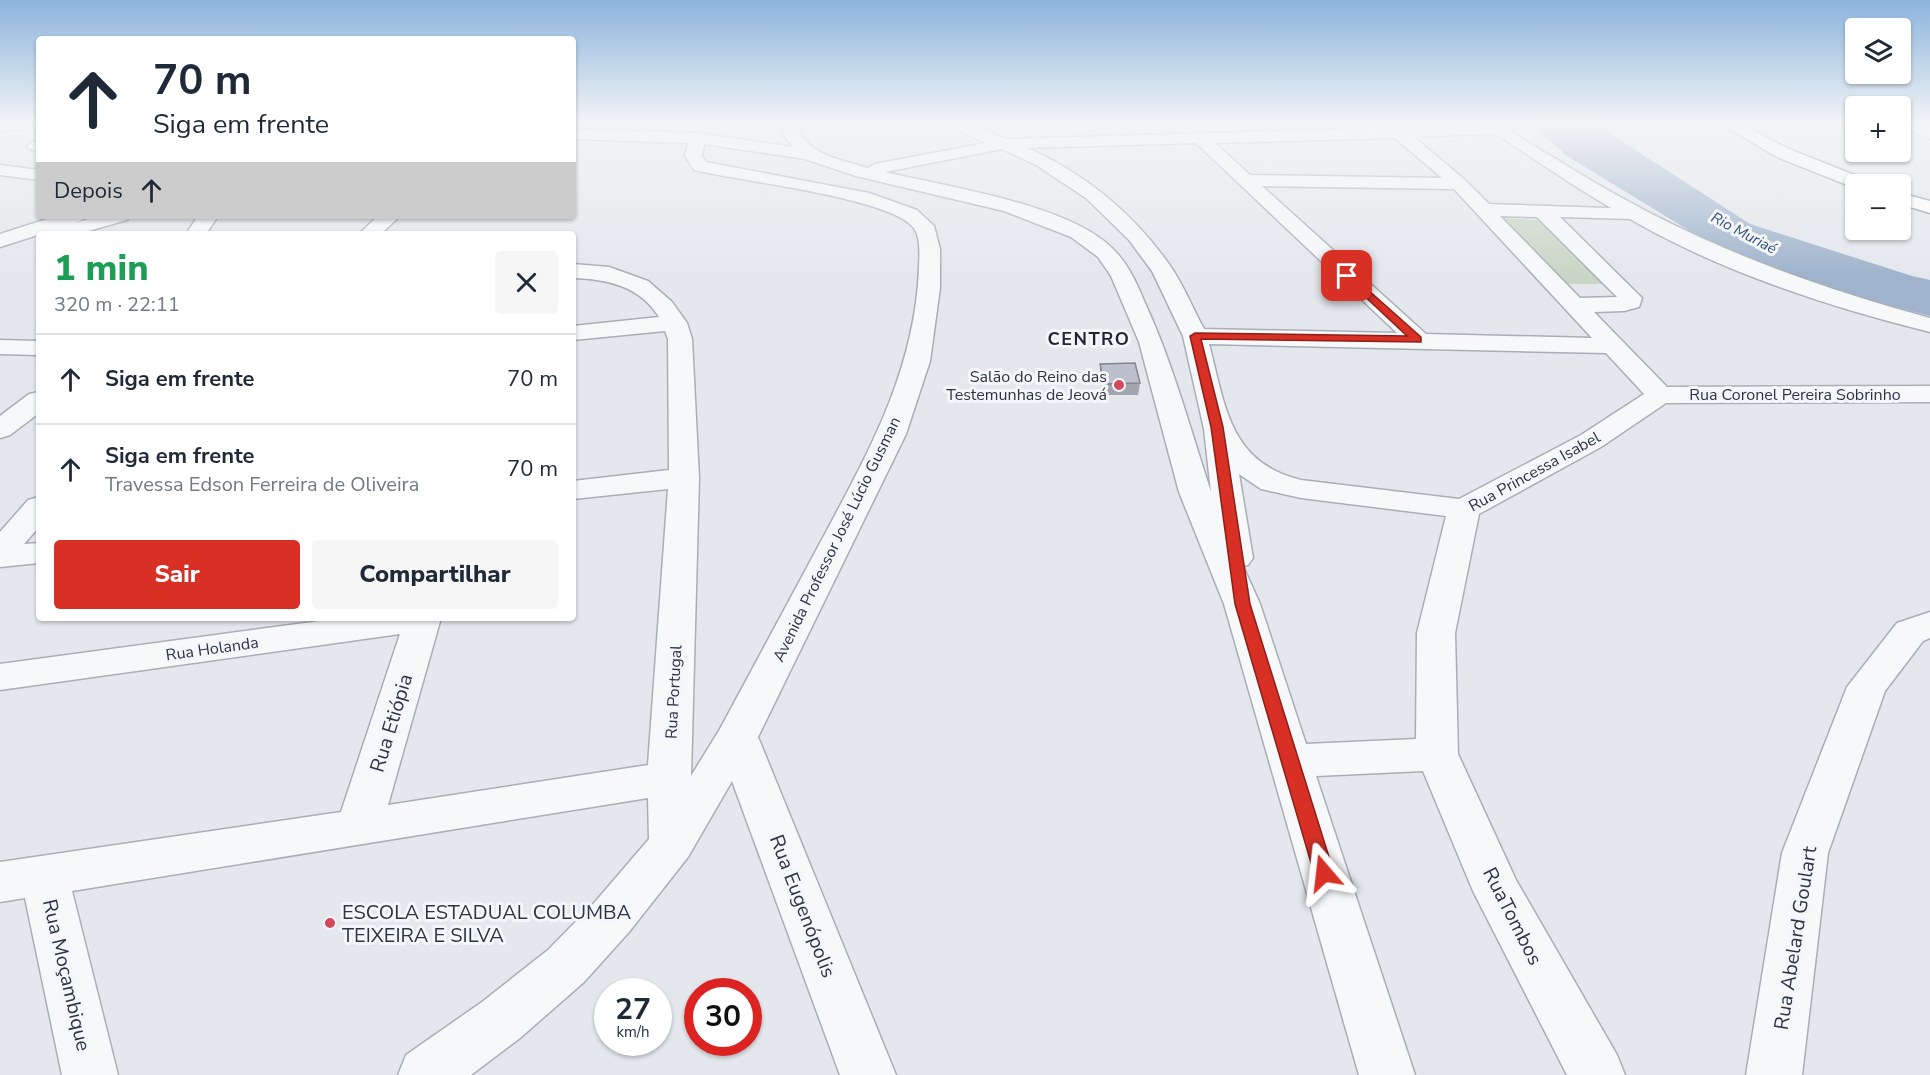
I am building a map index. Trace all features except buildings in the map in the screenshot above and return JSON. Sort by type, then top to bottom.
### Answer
[{"type":"highway","points":[[1911,201],[1930,207]]},
{"type":"street","name":"Avenida Professor José Lúcio Gusman","points":[[672,844],[737,737],[892,434],[917,361],[928,288],[930,249],[924,226],[910,214],[869,200],[741,174]]},
{"type":"street","points":[[874,174],[1010,207],[1049,220],[1078,233],[1105,253],[1122,276],[1151,342],[1195,492],[1242,604],[1387,1075]]},
{"type":"street","points":[[1062,174],[1093,194],[1136,236],[1162,270],[1195,336],[1217,427],[1242,604]]},
{"type":"street","points":[[1249,174],[1417,339]]},
{"type":"street","points":[[1309,174],[1459,184]]},
{"type":"street","points":[[1448,174],[1660,395]]},
{"type":"street","points":[[1572,174],[1633,213],[1699,245],[1808,289],[1930,325]]},
{"type":"street","points":[[889,177],[977,180]]},
{"type":"street","points":[[1483,210],[1633,213]]},
{"type":"street","points":[[1542,211],[1631,298],[1630,302],[1624,304],[1575,305]]},
{"type":"street","points":[[1085,213],[1136,236]]},
{"type":"street","points":[[0,241],[66,219]]},
{"type":"street","points":[[67,231],[109,219]]},
{"type":"street","points":[[372,231],[386,219]]},
{"type":"street","points":[[0,254],[36,241]]},
{"type":"street","name":"Rua Portugal","points":[[576,271],[611,273],[633,282],[658,298],[675,323],[680,339],[684,478],[669,778],[672,844]]},
{"type":"street","points":[[576,333],[675,323]]},
{"type":"street","points":[[1195,336],[1417,339],[1613,346]]},
{"type":"street","points":[[0,347],[36,348]]},
{"type":"street","name":"Rua Coronel Pereira Sobrinho","points":[[1660,395],[1930,394]]},
{"type":"street","name":"Rua Princessa Isabel","points":[[1437,754],[1436,633],[1464,509],[1591,441],[1660,395]]},
{"type":"street","points":[[0,429],[36,402]]},
{"type":"street","points":[[1217,427],[1246,466],[1272,482],[1301,489],[1464,509]]},
{"type":"street","points":[[576,490],[684,478]]},
{"type":"street","points":[[0,552],[36,510]]},
{"type":"street","points":[[0,557],[36,553]]},
{"type":"street","name":"Rua Holanda","points":[[0,677],[408,621]]},
{"type":"street","name":"Rua Etiópia","points":[[359,828],[422,621]]},
{"type":"street","name":"Rua Abelard Goulart","points":[[1774,1075],[1805,853],[1867,687],[1910,632],[1930,624]]},
{"type":"street","name":"Rua Eugenópolis","points":[[737,737],[868,1075]]},
{"type":"street","points":[[1289,761],[1437,754]]},
{"type":"street","name":"RuaTombos","points":[[1437,754],[1497,891],[1597,1075]]},
{"type":"street","points":[[22,879],[669,778]]},
{"type":"street","points":[[426,1075],[501,1020],[566,966],[612,917],[672,844]]},
{"type":"street","name":"Rua Moçambique","points":[[22,879],[90,1075]]},
{"type":"green space","points":[[1500,218],[1539,220],[1608,284],[1568,284]]},
{"type":"water","name":"Rio Muriaé","points":[[1597,174],[1673,174],[1750,224],[1930,280],[1930,316],[1844,294],[1721,250]]},
{"type":"place","name":"Salão do Reino das Testemunhas de Jeová","points":[[1119,385]]},
{"type":"place","name":"ESCOLA ESTADUAL COLUMBA TEIXEIRA E SILVA","points":[[330,923]]},
{"type":"district","name":"CENTRO","points":[[1089,339]]},
{"type":"route","points":[[1324,873],[1242,604],[1217,427],[1195,336],[1417,339],[1347,276]]}]
